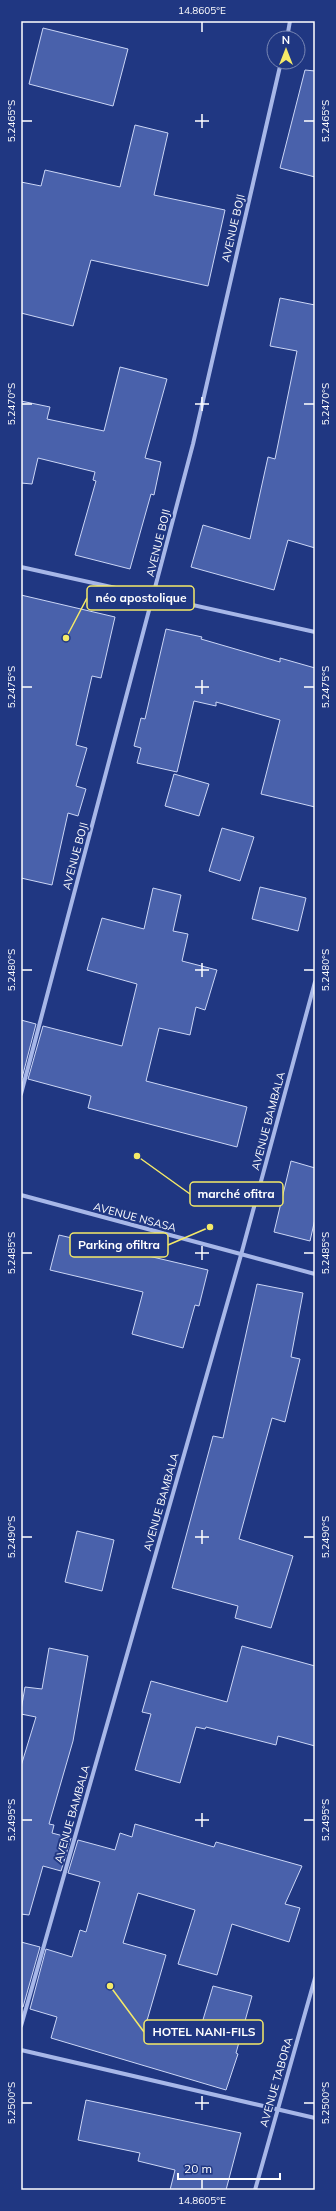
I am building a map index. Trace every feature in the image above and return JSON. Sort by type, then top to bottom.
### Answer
[{"type":"street","name":"AVENUE BOJI","points":[[21,1094],[154,597],[193,444],[279,70]]},
{"type":"street","points":[[21,568],[315,632]]},
{"type":"street","name":"AVENUE BAMBALA","points":[[21,2026],[241,1255],[315,982]]},
{"type":"street","name":"AVENUE NSASA","points":[[21,1194],[315,1274]]},
{"type":"street","name":"AVENUE TABORA","points":[[255,2190],[315,1978]]},
{"type":"street","points":[[21,2050],[315,2118]]},
{"type":"building","points":[[43,28],[128,49],[113,106],[29,84]]},
{"type":"building","points":[[305,70],[315,71],[315,177],[280,168]]},
{"type":"building","points":[[135,125],[168,133],[154,195],[225,210],[208,286],[91,260],[73,326],[21,313],[21,182],[41,186],[45,170],[120,187]]},
{"type":"building","points":[[280,298],[315,305],[315,548],[288,540],[274,590],[191,567],[203,525],[250,539],[268,457],[275,459],[297,351],[270,346]]},
{"type":"building","points":[[120,367],[167,379],[145,458],[161,462],[154,495],[151,494],[130,569],[75,555],[96,481],[93,480],[95,472],[38,458],[32,484],[21,483],[21,401],[50,407],[47,419],[104,431]]},
{"type":"building","points":[[21,595],[115,617],[101,678],[92,676],[76,745],[87,748],[76,786],[86,789],[78,816],[68,813],[52,885],[21,878]]},
{"type":"building","points":[[166,629],[202,637],[201,639],[280,662],[280,658],[315,668],[315,807],[261,794],[280,720],[216,702],[216,706],[194,701],[177,772],[137,763],[141,748],[134,746],[141,718],[145,719]]},
{"type":"building","points":[[174,774],[209,784],[199,816],[165,806]]},
{"type":"building","points":[[222,828],[254,837],[240,881],[209,871]]},
{"type":"building","points":[[260,887],[306,898],[298,931],[252,919]]},
{"type":"building","points":[[153,888],[181,895],[173,931],[188,934],[182,961],[217,970],[205,1010],[196,1007],[190,1035],[159,1028],[146,1081],[247,1107],[237,1147],[88,1108],[91,1096],[28,1079],[43,1026],[122,1046],[137,984],[87,970],[102,918],[144,929]]},
{"type":"building","points":[[21,1020],[36,1024],[22,1078],[21,1077]]},
{"type":"building","points":[[291,1161],[315,1168],[315,1219],[310,1241],[274,1232]]},
{"type":"building","points":[[59,1235],[208,1270],[199,1306],[195,1305],[183,1348],[132,1334],[143,1292],[50,1270]]},
{"type":"building","points":[[257,1284],[303,1293],[291,1357],[300,1359],[285,1422],[272,1418],[239,1539],[293,1556],[271,1628],[235,1618],[238,1606],[172,1588],[213,1436],[223,1438]]},
{"type":"building","points":[[77,1531],[114,1540],[102,1591],[65,1582]]},
{"type":"building","points":[[242,1646],[315,1666],[315,1746],[278,1736],[276,1745],[206,1727],[205,1729],[196,1727],[180,1783],[135,1770],[151,1714],[142,1712],[151,1681],[227,1702]]},
{"type":"building","points":[[49,1648],[88,1656],[73,1741],[49,1824],[54,1825],[52,1833],[71,1838],[61,1871],[43,1866],[29,1915],[21,1914],[21,1766],[36,1717],[21,1714],[21,1710],[25,1687],[42,1689]]},
{"type":"building","points":[[135,1824],[214,1847],[216,1842],[302,1866],[285,1904],[300,1908],[289,1942],[232,1924],[217,1975],[178,1964],[195,1910],[138,1893],[123,1943],[166,1955],[146,2024],[197,2040],[213,1986],[252,1996],[236,2053],[238,2054],[226,2090],[51,2038],[57,2017],[30,2009],[46,1949],[72,1957],[80,1930],[86,1932],[100,1882],[68,1873],[78,1840],[115,1850],[120,1833],[132,1837]]},
{"type":"building","points":[[21,1942],[40,1947],[23,2007],[21,2007]]},
{"type":"building","points":[[86,2100],[241,2133],[226,2190],[170,2190],[175,2170],[138,2161],[140,2153],[78,2140]]},
{"type":"place","name":"néo apostolique","points":[[66,638]]},
{"type":"place","name":"marché ofitra","points":[[137,1156]]},
{"type":"place","name":"Parking ofiltra","points":[[210,1227]]},
{"type":"place","name":"HOTEL NANI-FILS","points":[[110,1986]]}]
